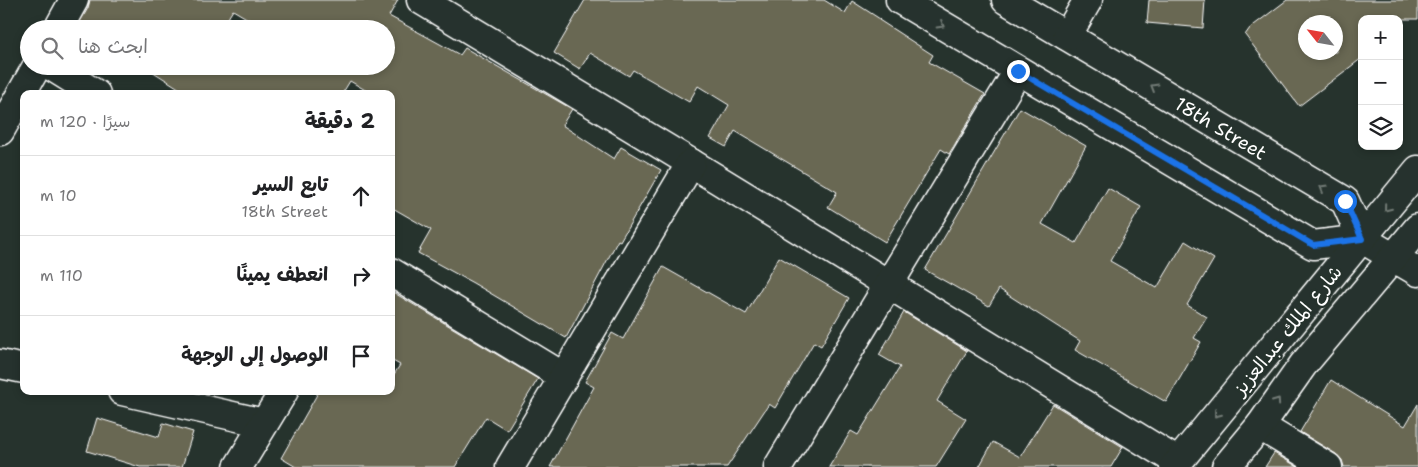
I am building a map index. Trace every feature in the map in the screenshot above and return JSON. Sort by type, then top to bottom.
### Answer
[{"type":"street","points":[[63,20],[74,0]]},
{"type":"street","points":[[421,0],[888,284],[1176,464]]},
{"type":"street","points":[[900,0],[1313,245],[1362,239],[1418,272]]},
{"type":"street","points":[[1067,36],[1088,0]]},
{"type":"street","name":"18th Street","points":[[1025,4],[1067,36],[1345,201],[1362,239]]},
{"type":"street","points":[[778,467],[1018,71]]},
{"type":"street","points":[[23,90],[32,75]]},
{"type":"street","points":[[65,75],[90,90]]},
{"type":"street","points":[[0,131],[20,96]]},
{"type":"street","points":[[510,467],[691,163]]},
{"type":"street","name":"شارع الملك عبدالعزيز","points":[[1176,464],[1418,170]]},
{"type":"street","name":"شارع الملك عبدالعزيز","points":[[1226,467],[1260,426],[1303,364],[1418,228]]},
{"type":"street","points":[[395,274],[564,377]]},
{"type":"street","points":[[0,364],[20,369]]},
{"type":"street","points":[[140,395],[264,423]]},
{"type":"street","points":[[238,467],[282,395]]},
{"type":"street","points":[[1260,426],[1328,467]]},
{"type":"building","points":[[90,0],[398,0],[389,16],[460,55],[465,48],[572,109],[562,125],[614,159],[621,147],[661,170],[620,241],[618,240],[566,338],[418,253],[431,230],[395,209],[395,90],[365,90],[350,81],[344,90],[182,90],[158,75],[395,75],[395,20],[250,20],[233,10],[227,20],[81,20]]},
{"type":"building","points":[[585,0],[824,0],[845,13],[852,1],[933,55],[929,62],[985,94],[949,154],[941,149],[885,242],[828,207],[837,192],[735,131],[726,147],[710,138],[729,105],[698,86],[689,102],[633,70],[629,76],[590,53],[580,69],[554,53]]},
{"type":"building","points":[[1149,0],[1205,0],[1203,28],[1147,23]]},
{"type":"building","points":[[1287,0],[1418,0],[1418,19],[1403,19],[1403,15],[1358,15],[1358,61],[1299,106],[1245,35],[1250,28]]},
{"type":"building","points":[[1020,108],[1086,146],[1042,224],[1076,243],[1108,188],[1141,207],[1110,261],[1157,288],[1185,241],[1214,259],[1187,305],[1207,317],[1194,338],[1201,342],[1166,402],[1075,350],[1080,341],[999,289],[989,306],[925,270]]},
{"type":"building","points":[[779,257],[849,298],[821,346],[814,342],[775,408],[769,404],[727,467],[550,467],[594,387],[585,382],[612,333],[623,339],[663,267],[746,314]]},
{"type":"building","points":[[395,293],[538,379],[507,430],[486,417],[455,467],[296,467],[281,458],[317,395],[395,395],[395,373],[400,365],[395,362]]},
{"type":"building","points":[[904,312],[967,351],[937,401],[966,419],[936,467],[829,467],[851,431],[858,435],[900,367],[879,355]]},
{"type":"building","points":[[1331,380],[1405,426],[1418,404],[1418,467],[1344,467],[1342,460],[1336,454],[1300,432]]},
{"type":"building","points":[[1053,404],[1123,447],[1111,467],[979,467],[993,442],[1020,457]]},
{"type":"building","points":[[97,418],[159,437],[163,423],[193,432],[182,467],[140,467],[87,451]]},
{"type":"building","points":[[1274,453],[1298,467],[1265,467]]},
{"type":"route","points":[[1018,71],[1313,245],[1362,239],[1345,201]]}]
